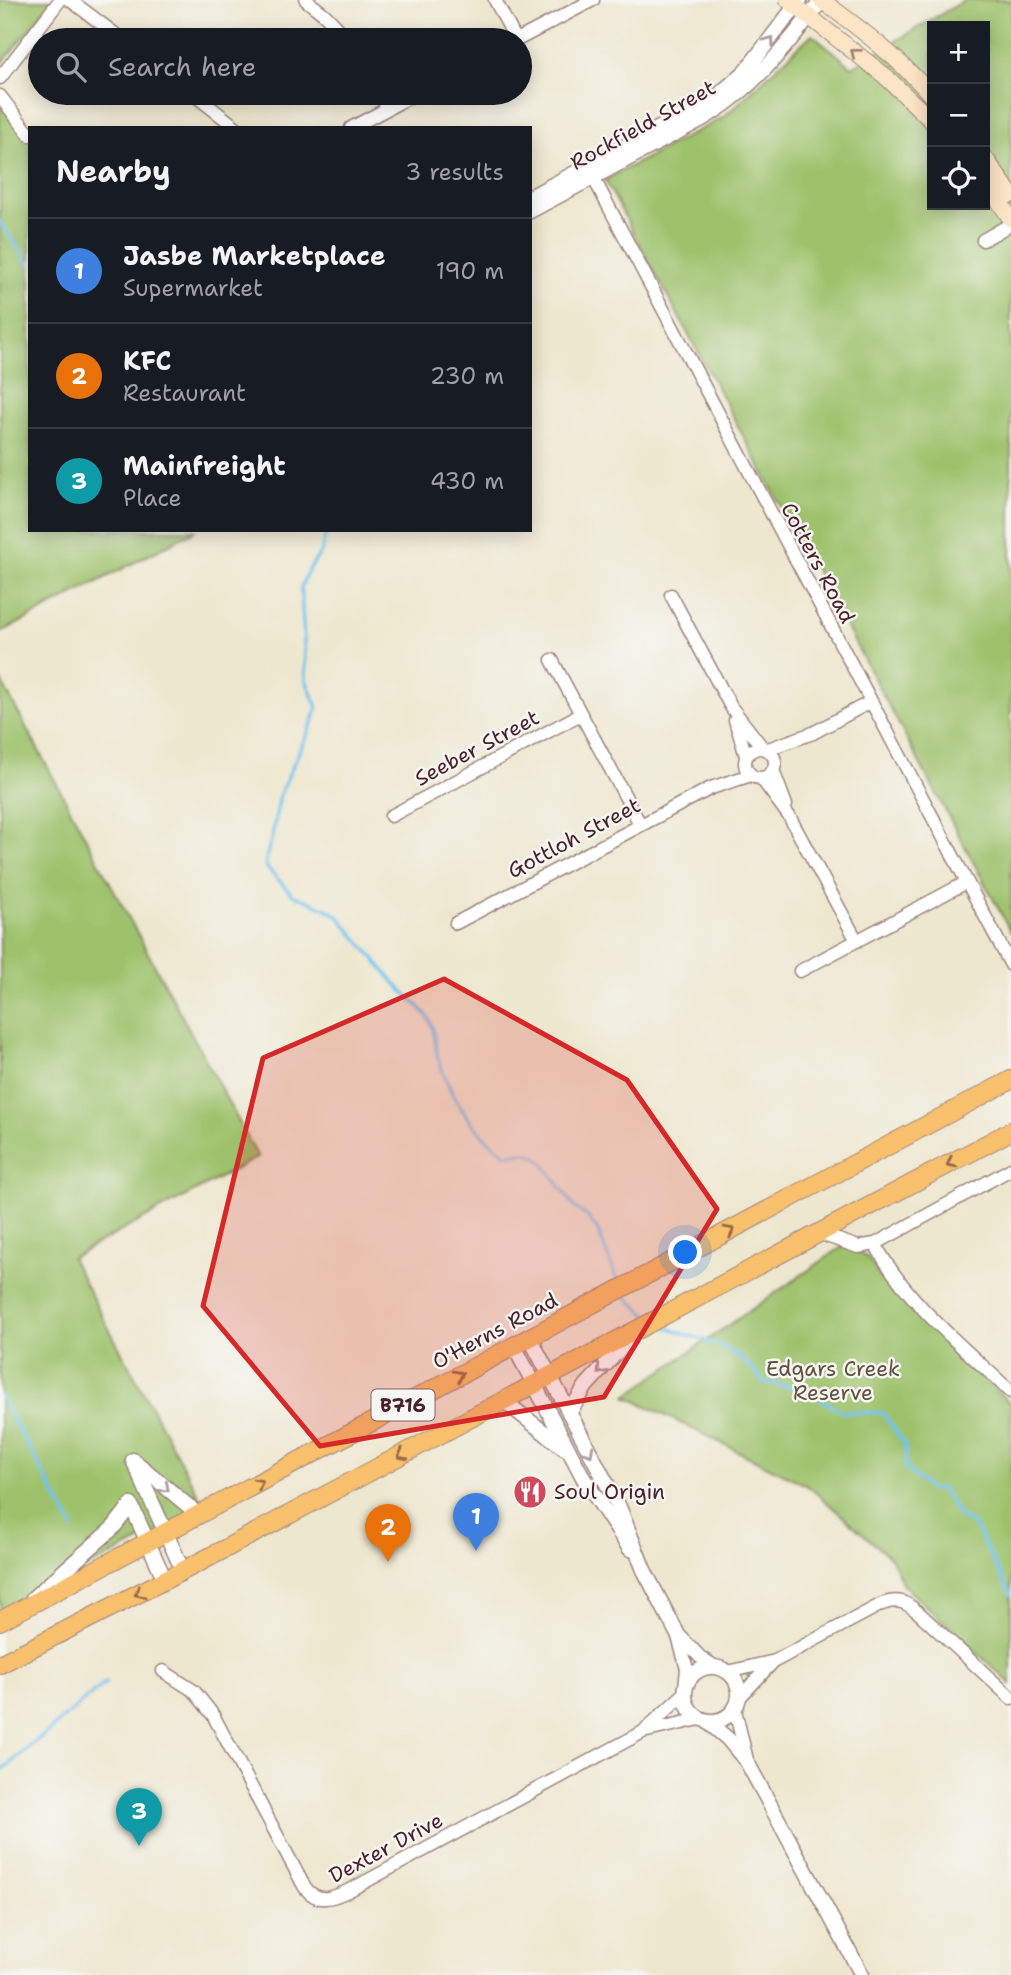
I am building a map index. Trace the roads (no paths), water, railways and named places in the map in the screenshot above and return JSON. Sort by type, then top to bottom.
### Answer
[{"type":"main road","points":[[822,0],[876,41],[927,90]]},
{"type":"main road","points":[[795,2],[885,76],[927,116]]},
{"type":"main road","points":[[990,165],[1011,195]]},
{"type":"main road","points":[[990,188],[1011,219]]},
{"type":"main road","name":"O'Herns Road","points":[[8,1617],[1011,1080]]},
{"type":"main road","name":"B716","points":[[0,1664],[183,1571],[1011,1131]]},
{"type":"street","points":[[38,28],[60,0]]},
{"type":"street","points":[[70,0],[107,28]]},
{"type":"street","points":[[306,0],[337,28]]},
{"type":"street","points":[[495,0],[510,28]]},
{"type":"street","points":[[532,32],[593,0]]},
{"type":"street","name":"Rockfield Street","points":[[532,196],[590,172],[729,103],[783,50],[822,0]]},
{"type":"street","name":"Rockfield Street","points":[[532,210],[720,94],[746,72],[795,2]]},
{"type":"street","points":[[0,78],[28,42]]},
{"type":"street","points":[[0,96],[28,132]]},
{"type":"street","points":[[207,105],[234,126]]},
{"type":"street","points":[[355,126],[394,105]]},
{"type":"street","name":"Cotters Road","points":[[590,172],[1011,965]]},
{"type":"street","points":[[983,240],[1011,224]]},
{"type":"street","points":[[671,595],[731,707],[765,748],[774,766],[789,816]]},
{"type":"street","points":[[552,660],[640,824]]},
{"type":"street","points":[[745,759],[753,749],[765,748],[813,733],[870,702]]},
{"type":"street","points":[[731,707],[745,759],[756,777],[789,816],[857,941]]},
{"type":"street","name":"Seeber Street","points":[[391,816],[581,714]]},
{"type":"street","points":[[756,777],[770,774],[774,766],[813,733]]},
{"type":"street","name":"Gottloh Street","points":[[711,788],[745,759]]},
{"type":"street","name":"Gottloh Street","points":[[456,923],[711,788],[756,777]]},
{"type":"street","points":[[800,971],[967,882]]},
{"type":"street","points":[[818,1233],[858,1247],[875,1244],[1011,1170]]},
{"type":"street","points":[[875,1244],[887,1267],[913,1299],[1011,1392]]},
{"type":"street","points":[[569,1413],[586,1386],[636,1331]]},
{"type":"street","points":[[522,1342],[542,1381],[573,1456],[601,1507],[644,1570]]},
{"type":"street","points":[[542,1381],[569,1413],[618,1507],[644,1570],[677,1633],[687,1669],[685,1690],[688,1709],[728,1740],[747,1762],[862,1975]]},
{"type":"street","points":[[504,1401],[573,1456]]},
{"type":"street","points":[[183,1571],[133,1460],[199,1515]]},
{"type":"street","points":[[8,1617],[113,1528],[131,1505],[165,1580]]},
{"type":"street","points":[[685,1690],[689,1680],[700,1670],[722,1670],[775,1661],[882,1604],[901,1601],[919,1613],[1011,1698]]},
{"type":"street","points":[[677,1633],[700,1657],[722,1670],[737,1684],[737,1704],[747,1762]]},
{"type":"street","points":[[704,1720],[723,1719],[775,1661]]},
{"type":"street","name":"Dexter Drive","points":[[163,1671],[194,1691],[212,1715],[304,1886],[311,1895],[324,1899],[351,1890],[643,1732],[685,1690]]},
{"type":"street","name":"Dexter Drive","points":[[643,1732],[704,1720]]},
{"type":"waterway","points":[[0,222],[28,262]]},
{"type":"waterway","points":[[325,532],[321,552],[301,587],[306,680],[317,707],[280,794],[266,867],[293,895],[338,916],[390,978],[425,1013],[432,1026],[443,1072],[473,1125],[506,1154],[527,1153],[536,1156],[545,1165],[575,1208],[587,1216],[598,1231],[619,1285]]},
{"type":"waterway","points":[[624,1295],[647,1315]]},
{"type":"waterway","points":[[666,1327],[731,1351],[752,1368],[763,1382],[805,1390],[842,1412],[883,1413],[905,1445],[906,1469],[931,1490],[942,1489],[959,1516],[974,1525],[1011,1595]]},
{"type":"waterway","points":[[0,1396],[74,1529]]},
{"type":"waterway","points":[[0,1772],[106,1682]]},
{"type":"place","name":"Soul Origin","points":[[530,1492]]},
{"type":"place","name":"Jasbe Marketplace","points":[[476,1551]]},
{"type":"place","name":"KFC","points":[[388,1562]]},
{"type":"place","name":"Mainfreight","points":[[139,1846]]},
{"type":"park label","name":"Edgars Creek Reserve","points":[[833,1381]]}]
